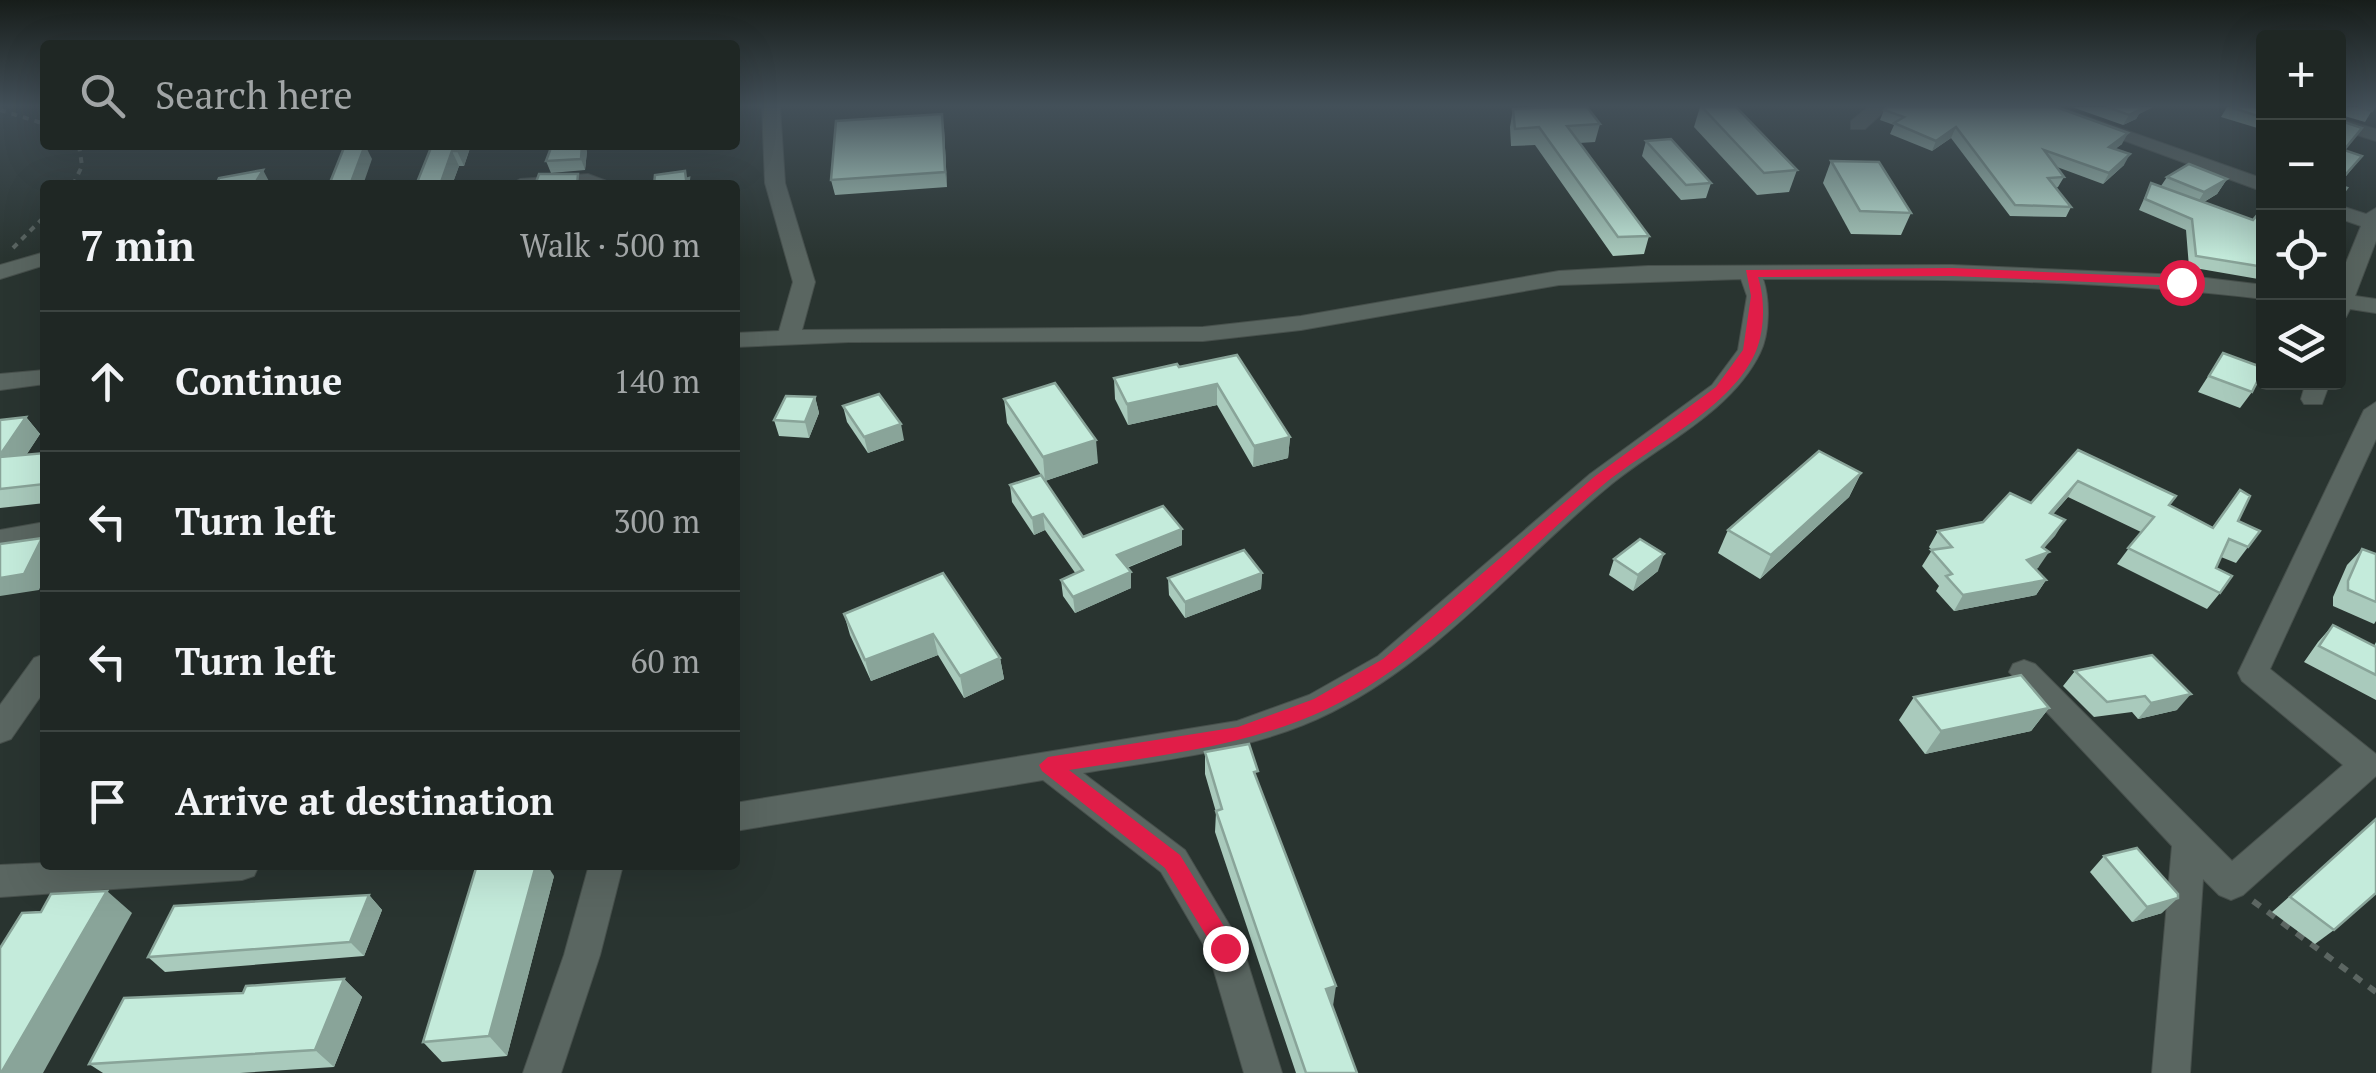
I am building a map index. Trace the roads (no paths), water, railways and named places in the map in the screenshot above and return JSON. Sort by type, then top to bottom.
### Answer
[{"type":"street","points":[[774,157],[775,182],[804,282],[789,337]]},
{"type":"street","points":[[2183,157],[2256,183]]},
{"type":"street","points":[[2342,300],[2374,218],[2346,213]]},
{"type":"street","points":[[4,262],[40,258]]},
{"type":"street","points":[[740,340],[1203,334],[1301,323],[1559,278],[1952,272],[2181,282],[2256,291]]},
{"type":"street","points":[[740,817],[1238,734],[1320,704],[1389,664],[1599,480],[1721,390],[1750,350],[1758,296],[1750,273]]},
{"type":"street","points":[[2346,306],[2375,308]]},
{"type":"street","points":[[0,382],[40,378]]},
{"type":"street","points":[[2024,672],[2231,884],[2366,765],[2254,673],[2376,410]]},
{"type":"street","points":[[0,540],[40,533]]},
{"type":"street","points":[[0,730],[40,673]]},
{"type":"street","points":[[1048,765],[1172,861],[1225,948],[1263,1073]]},
{"type":"street","points":[[2171,1073],[2189,841]]},
{"type":"street","points":[[0,881],[166,870]]},
{"type":"street","points":[[542,1073],[582,955],[605,870]]}]
